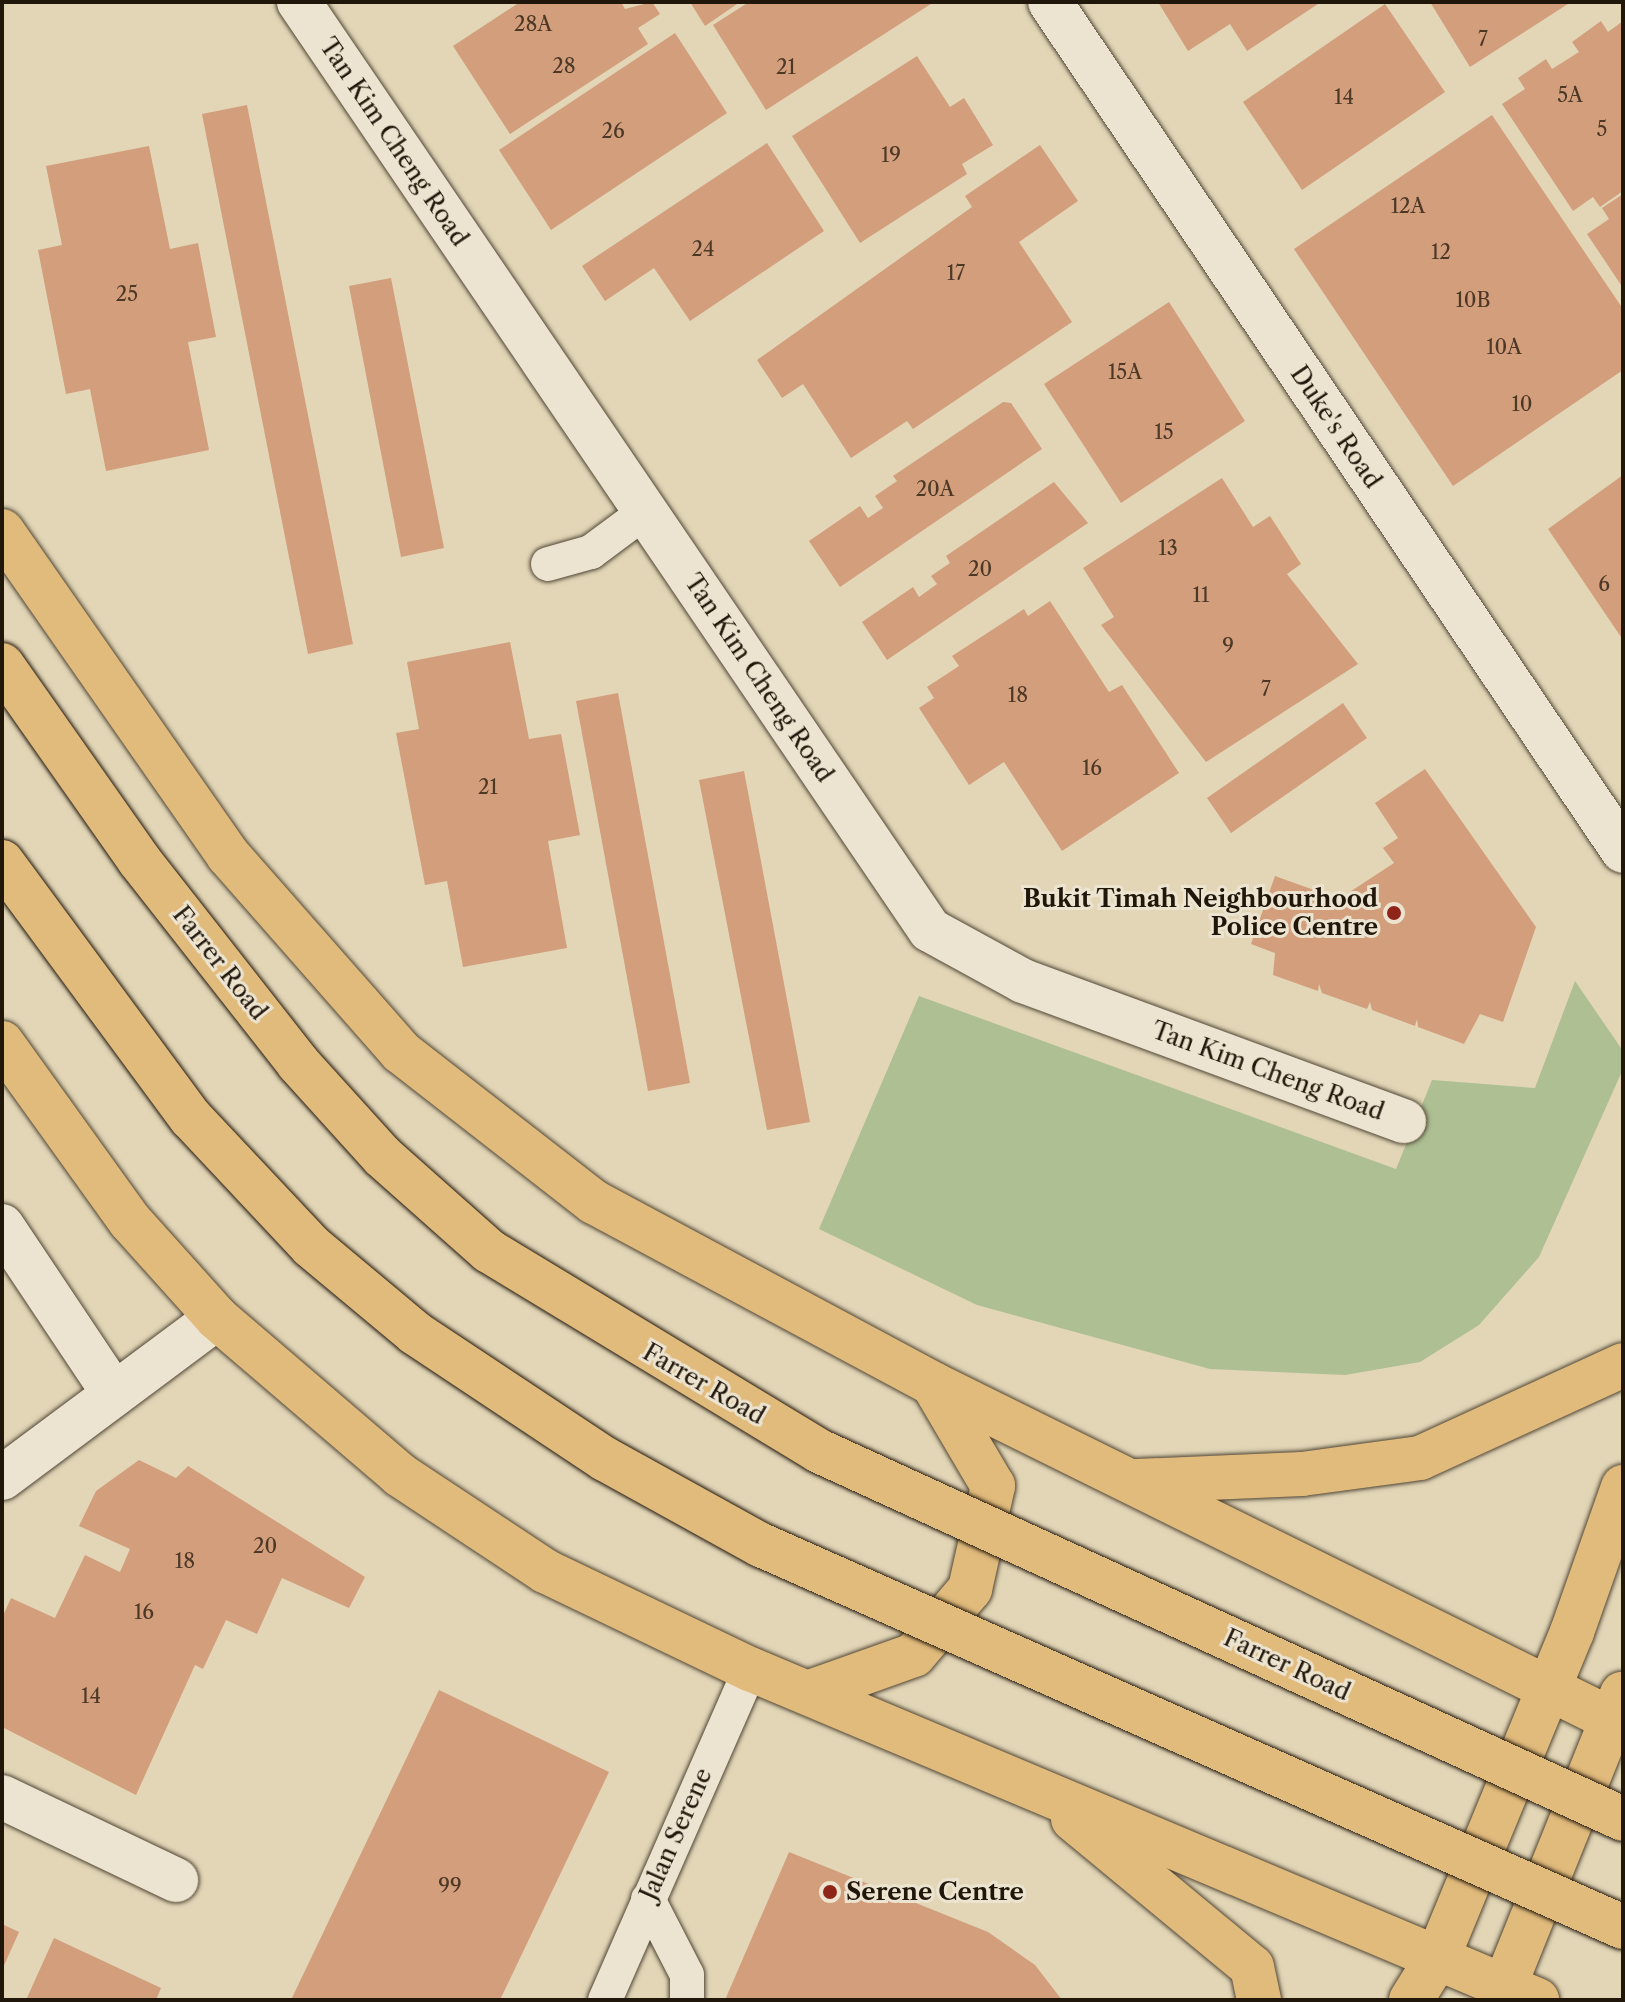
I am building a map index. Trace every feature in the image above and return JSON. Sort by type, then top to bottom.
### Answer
[{"type":"highway","points":[[2,531],[228,855],[401,1052],[594,1202],[933,1384],[1623,1725]]},
{"type":"highway","name":"Farrer Road","points":[[2,665],[139,860],[298,1063],[382,1156],[489,1251],[819,1451],[1623,1819]]},
{"type":"highway","points":[[2,862],[191,1118],[311,1246],[415,1333],[605,1459],[761,1545],[1623,1927]]},
{"type":"highway","points":[[2,1043],[130,1221],[217,1318],[400,1475],[545,1571],[750,1669],[1537,2000]]},
{"type":"highway","points":[[1134,1482],[1302,1474],[1420,1458],[1623,1365]]},
{"type":"highway","points":[[810,1692],[914,1655],[970,1589],[993,1486],[933,1384]]},
{"type":"highway","points":[[1411,2000],[1438,1957],[1623,1487]]},
{"type":"highway","points":[[1499,2000],[1623,1692]]},
{"type":"highway","points":[[1043,1794],[1252,1967],[1259,2000]]},
{"type":"street","name":"Tan Kim Cheng Road","points":[[299,2],[930,930],[1023,981],[1404,1121]]},
{"type":"street","name":"Duke's Road","points":[[1050,2],[1623,851]]},
{"type":"street","points":[[2,1226],[114,1394]]},
{"type":"street","points":[[2,1478],[217,1318]]},
{"type":"street","points":[[2,1797],[176,1880]]},
{"type":"lane","points":[[548,564],[591,552],[646,511]]},
{"type":"lane","name":"Jalan Serene","points":[[605,2000],[750,1669]]},
{"type":"lane","points":[[648,1899],[687,1975],[687,2000]]},
{"type":"green space","points":[[1575,981],[1623,1051],[1623,1069],[1539,1257],[1479,1325],[1420,1362],[1345,1375],[1210,1369],[977,1305],[819,1229],[919,996],[1396,1169],[1432,1080],[1535,1088]]},
{"type":"building","points":[[520,2],[621,2],[625,9],[652,2],[660,14],[638,28],[648,44],[510,134],[453,46]]},
{"type":"building","points":[[690,2],[740,2],[705,26]]},
{"type":"building","points":[[749,2],[934,2],[766,110],[713,25]]},
{"type":"building","points":[[1158,2],[1321,2],[1247,51],[1230,24],[1188,51]]},
{"type":"building","points":[[1430,2],[1571,2],[1470,67]]},
{"type":"building","points":[[1385,4],[1445,92],[1302,190],[1243,102]]},
{"type":"building","points":[[1601,21],[1608,32],[1623,21],[1623,191],[1600,207],[1593,197],[1573,211],[1502,104],[1525,89],[1518,78],[1546,59],[1552,69],[1579,52],[1572,42]]},
{"type":"building","points":[[675,33],[727,113],[551,230],[499,150]]},
{"type":"building","points":[[917,56],[950,107],[964,98],[993,145],[962,164],[967,174],[860,243],[792,136]]},
{"type":"building","points":[[247,105],[353,644],[308,654],[202,114]]},
{"type":"building","points":[[1492,115],[1623,309],[1623,370],[1453,486],[1294,249]]},
{"type":"building","points":[[767,143],[824,231],[690,321],[654,268],[605,301],[582,266]]},
{"type":"building","points":[[1040,145],[1078,201],[1019,242],[1072,322],[913,429],[907,421],[851,458],[803,384],[782,398],[757,360],[972,207],[965,196]]},
{"type":"building","points":[[149,146],[170,249],[198,243],[216,337],[188,342],[209,450],[106,471],[90,389],[66,394],[38,250],[62,245],[46,166]]},
{"type":"building","points":[[1623,194],[1623,288],[1587,234],[1609,219],[1602,208]]},
{"type":"building","points":[[391,278],[444,548],[401,557],[349,286]]},
{"type":"building","points":[[1169,302],[1245,421],[1121,503],[1044,384]]},
{"type":"building","points":[[1003,402],[1011,403],[1042,449],[840,587],[809,541],[860,506],[868,518],[883,508],[875,496],[897,481],[893,476]]},
{"type":"building","points":[[1623,475],[1623,640],[1548,529]]},
{"type":"building","points":[[1222,478],[1253,527],[1270,516],[1301,564],[1287,574],[1358,664],[1206,762],[1101,625],[1114,617],[1083,568]]},
{"type":"building","points":[[1054,482],[1088,523],[887,660],[862,622],[913,587],[919,597],[937,584],[931,576],[950,563],[946,556]]},
{"type":"building","points":[[1050,601],[1109,692],[1122,685],[1179,773],[1062,851],[1004,762],[969,785],[919,708],[934,698],[927,687],[959,666],[952,656],[1024,609],[1028,616]]},
{"type":"building","points":[[510,642],[529,739],[561,734],[580,835],[548,841],[567,948],[463,967],[447,881],[425,885],[396,733],[419,729],[407,662]]},
{"type":"building","points":[[618,693],[690,1083],[648,1091],[576,701]]},
{"type":"building","points":[[1343,703],[1367,738],[1231,833],[1207,798]]},
{"type":"building","name":"Bukit Timah Neighbourhood Police Centre","points":[[1425,769],[1536,927],[1503,1022],[1480,1014],[1464,1044],[1418,1027],[1417,1019],[1415,1026],[1372,1010],[1370,1002],[1367,1009],[1322,993],[1319,984],[1318,991],[1273,975],[1275,953],[1251,944],[1275,876],[1339,899],[1394,863],[1383,848],[1398,838],[1375,803]]},
{"type":"building","points":[[744,771],[810,1122],[767,1130],[699,780]]},
{"type":"building","points":[[139,1460],[176,1478],[188,1466],[365,1577],[349,1608],[282,1578],[257,1634],[226,1620],[203,1669],[195,1665],[136,1795],[2,1727],[2,1618],[11,1598],[55,1618],[85,1555],[120,1572],[130,1549],[79,1526],[96,1491]]},
{"type":"building","points":[[439,1690],[609,1772],[500,2000],[291,2000]]},
{"type":"building","name":"Serene Centre","points":[[789,1852],[988,1932],[1035,1965],[1062,2000],[725,2000]]},
{"type":"building","points":[[2,1924],[19,1932],[2,1970]]},
{"type":"building","points":[[54,1938],[161,1988],[156,2000],[26,2000]]},
{"type":"place","name":"Bukit Timah Neighbourhood Police Centre","points":[[1394,913]]},
{"type":"place","name":"Serene Centre","points":[[830,1892]]}]
